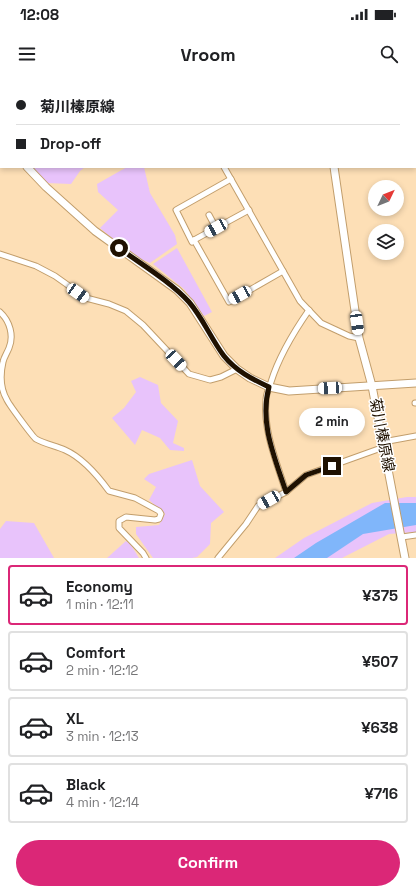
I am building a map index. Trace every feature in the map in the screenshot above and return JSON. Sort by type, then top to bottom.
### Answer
[{"type":"main road","name":"菊川榛原線","points":[[28,168],[46,187],[95,231],[177,290],[190,303],[224,356],[237,369],[250,378],[269,387],[289,391],[372,386],[405,558]]},
{"type":"main road","points":[[334,168],[359,338],[372,386],[416,383]]},
{"type":"street","points":[[225,168],[300,301],[321,323],[349,336],[359,338]]},
{"type":"street","points":[[231,179],[176,210],[192,242],[248,210]]},
{"type":"street","points":[[209,215],[216,228]]},
{"type":"street","points":[[194,240],[229,302],[283,271]]},
{"type":"street","points":[[0,254],[36,266],[55,276],[86,298],[109,304],[126,311],[142,325],[189,374],[210,380],[221,377],[237,369]]},
{"type":"street","points":[[286,492],[266,425],[266,399],[276,366],[293,334],[309,310]]},
{"type":"street","points":[[0,312],[10,325],[12,336],[10,346],[3,360],[0,374],[1,386],[7,400],[36,439],[66,450],[78,458],[99,477],[109,491],[135,498],[159,511],[161,514],[159,519],[126,517],[119,521],[119,528],[146,558]]},
{"type":"street","points":[[218,558],[246,524],[258,506],[286,492],[306,475],[383,445],[416,436]]},
{"type":"street","points":[[402,537],[416,535]]},
{"type":"shaded area","points":[[34,168],[84,168],[71,184],[46,183]]},
{"type":"shaded area","points":[[125,168],[144,168],[150,193],[175,235],[177,244],[150,263],[132,255],[100,228],[118,210],[98,192],[97,184]]},
{"type":"shaded area","points":[[177,248],[212,312],[204,316],[184,289],[153,264]]},
{"type":"shaded area","points":[[140,377],[158,385],[161,403],[178,421],[173,443],[184,448],[184,451],[170,450],[160,438],[142,430],[135,445],[112,418],[124,408],[136,392],[131,381]]},
{"type":"shaded area","points":[[192,460],[200,486],[224,512],[211,523],[210,544],[197,557],[153,558],[136,534],[136,527],[159,525],[165,514],[149,500],[156,487],[144,479],[149,474]]},
{"type":"shaded area","points":[[407,497],[416,497],[416,532],[389,534],[342,558],[275,558],[304,538],[372,503]]},
{"type":"shaded area","points":[[6,521],[34,523],[54,558],[0,558],[0,529]]},
{"type":"shaded area","points":[[126,541],[131,545],[139,558],[107,558]]},
{"type":"water","points":[[385,503],[416,503],[416,525],[363,534],[327,558],[294,558],[316,543]]},
{"type":"route","points":[[119,248],[177,290],[190,303],[224,356],[237,369],[250,378],[269,387],[266,399],[266,425],[286,492],[306,475],[332,466]]}]
